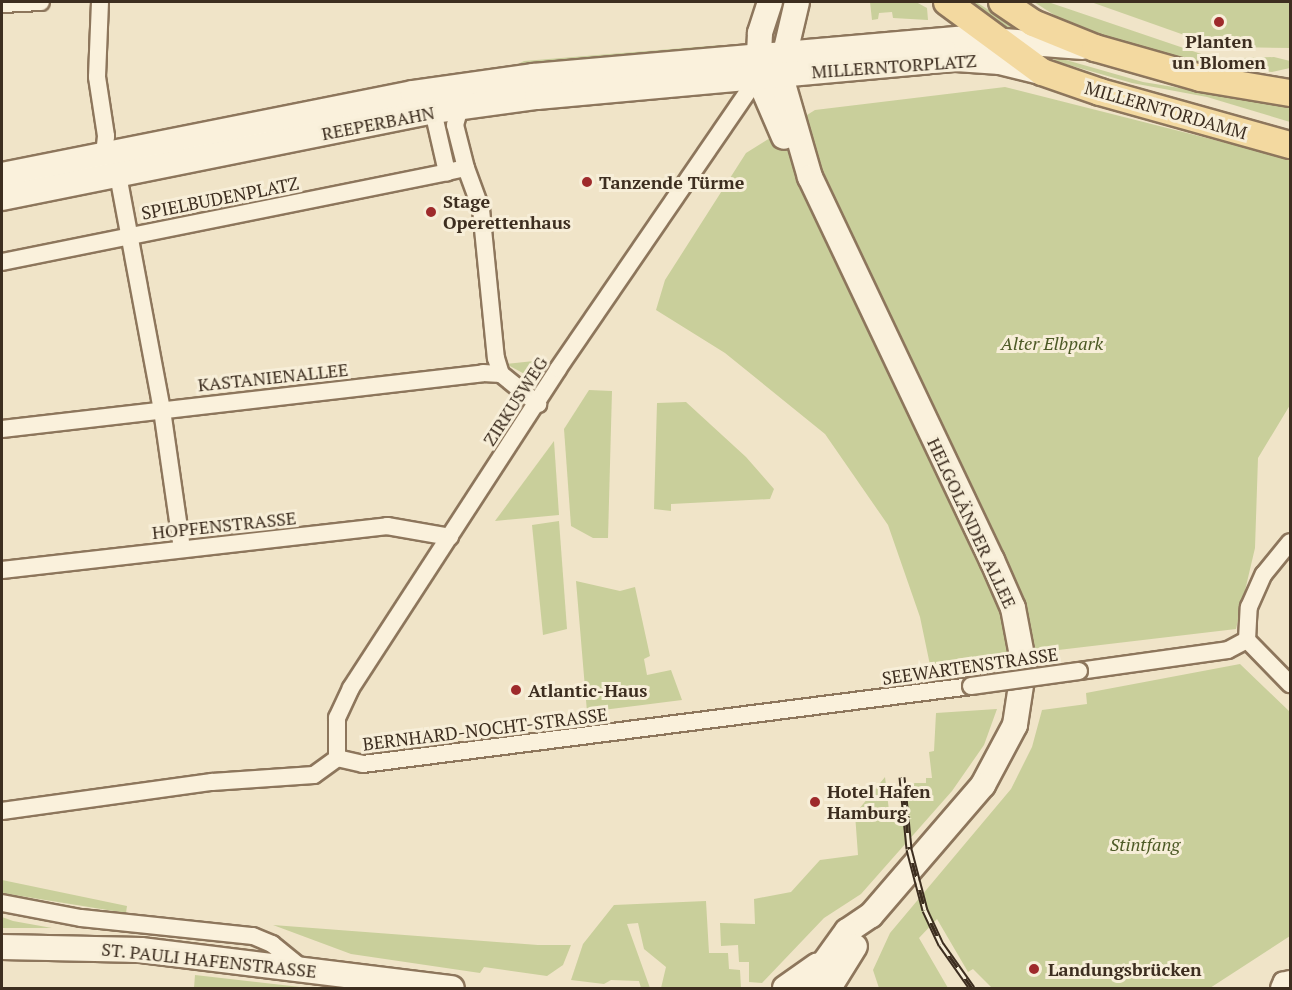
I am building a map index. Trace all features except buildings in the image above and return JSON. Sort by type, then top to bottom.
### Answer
[{"type":"main road","points":[[758,66],[770,2]]},
{"type":"main road","points":[[784,64],[798,2]]},
{"type":"main road","name":"MILLERNTORPLATZ","points":[[946,2],[1042,72]]},
{"type":"main road","points":[[1002,2],[1033,23],[1095,48],[1200,78],[1290,93]]},
{"type":"main road","name":"MILLERNTORPLATZ","points":[[758,66],[995,39],[1095,48]]},
{"type":"main road","name":"MILLERNTORPLATZ","points":[[784,64],[956,59],[1000,62],[1042,72]]},
{"type":"main road","name":"HELGOLÄNDER ALLEE","points":[[784,64],[786,105],[810,177]]},
{"type":"main road","name":"REEPERBAHN","points":[[2,176],[467,84],[758,66]]},
{"type":"main road","name":"REEPERBAHN","points":[[2,198],[433,111],[758,66]]},
{"type":"main road","name":"HELGOLÄNDER ALLEE","points":[[758,66],[778,126],[810,177],[992,560],[1013,608],[1024,666],[1015,725],[996,766],[871,915],[847,931],[837,971],[829,988]]},
{"type":"main road","name":"MILLERNTORDAMM","points":[[1042,72],[1100,92],[1290,145]]},
{"type":"main road","name":"ST. PAULI HAFENSTRASSE","points":[[2,947],[141,950],[452,988]]},
{"type":"main road","name":"HELGOLÄNDER ALLEE","points":[[785,988],[837,971]]},
{"type":"main road","name":"HELGOLÄNDER ALLEE","points":[[806,988],[837,971]]},
{"type":"street","points":[[2,4],[41,2]]},
{"type":"street","points":[[100,2],[97,77],[106,135],[104,155]]},
{"type":"street","name":"ZIRKUSWEG","points":[[337,758],[337,718],[341,703],[758,66]]},
{"type":"street","points":[[460,107],[455,125],[466,168],[481,209],[496,358],[501,374],[537,404]]},
{"type":"street","points":[[433,111],[447,172]]},
{"type":"street","name":"SPIELBUDENPLATZ","points":[[2,262],[466,168]]},
{"type":"street","points":[[118,175],[162,410],[182,549]]},
{"type":"street","name":"KASTANIENALLEE","points":[[2,429],[501,374]]},
{"type":"street","name":"HOPFENSTRASSE","points":[[2,570],[387,526],[450,537]]},
{"type":"street","points":[[1290,542],[1264,574],[1249,607],[1247,640],[1290,684]]},
{"type":"street","name":"SEEWARTENSTRASSE","points":[[694,722],[1228,650],[1247,640]]},
{"type":"street","name":"BERNHARD-NOCHT-STRASSE","points":[[2,811],[213,783],[314,775],[337,758],[363,764],[694,722]]},
{"type":"street","points":[[2,903],[81,918],[234,935],[266,941],[303,969]]},
{"type":"street","points":[[234,935],[244,943],[255,963]]},
{"type":"green space","points":[[870,2],[916,2],[927,8],[928,20],[893,18],[892,12],[879,13],[878,19],[872,20]]},
{"type":"green space","points":[[970,2],[976,2],[1019,29],[1018,32],[1003,29]]},
{"type":"green space","points":[[1034,2],[1048,2],[1216,59],[1274,57],[1290,61],[1290,68],[1272,72],[1200,66],[1073,27]]},
{"type":"green space","name":"Planten un Blomen","points":[[1091,2],[1290,2],[1290,48],[1231,47],[1204,42]]},
{"type":"green space","points":[[721,45],[720,51],[504,71],[524,61]]},
{"type":"green space","points":[[1052,56],[1143,82],[1290,106],[1290,122],[1207,97],[1132,83],[1055,61]]},
{"type":"green space","name":"Alter Elbpark","points":[[1005,87],[1290,159],[1290,405],[1258,458],[1255,548],[1236,629],[930,665],[920,617],[888,525],[825,434],[725,353],[656,310],[665,280],[746,153],[815,110]]},
{"type":"green space","points":[[534,361],[538,364],[530,377],[506,364]]},
{"type":"green space","points":[[589,390],[612,391],[608,538],[593,538],[571,526],[564,429]]},
{"type":"green space","points":[[686,402],[746,457],[774,489],[770,499],[671,504],[671,511],[654,509],[657,403]]},
{"type":"green space","points":[[554,441],[559,515],[495,521]]},
{"type":"green space","points":[[559,521],[567,629],[543,635],[532,525]]},
{"type":"green space","points":[[576,581],[620,591],[635,587],[650,656],[644,659],[647,675],[671,670],[682,700],[587,712]]},
{"type":"green space","name":"Stintfang","points":[[1240,664],[1290,712],[1290,936],[1210,988],[992,988],[973,969],[968,972],[937,919],[919,938],[948,988],[879,988],[873,970],[890,933],[1011,789],[1032,747],[1042,710],[1087,704],[1086,693]]},
{"type":"green space","points":[[997,709],[984,745],[952,791],[861,894],[824,918],[762,983],[749,982],[749,962],[739,962],[738,945],[721,946],[720,923],[755,924],[754,899],[791,892],[820,860],[858,855],[855,814],[885,777],[890,819],[906,801],[907,783],[926,783],[926,778],[932,778],[929,752],[934,751],[936,713]]},
{"type":"green space","points":[[2,880],[127,906],[126,913],[2,893]]},
{"type":"green space","points":[[706,901],[709,953],[728,953],[729,969],[740,970],[741,988],[661,988],[666,967],[644,949],[638,923],[627,924],[650,988],[641,988],[639,981],[611,980],[604,984],[571,980],[583,944],[614,905]]},
{"type":"green space","points":[[2,917],[13,921],[52,928],[2,928]]},
{"type":"green space","points":[[273,925],[538,945],[571,945],[563,965],[547,976],[484,967],[480,973],[351,954]]},
{"type":"green space","points":[[195,975],[309,988],[194,988]]},
{"type":"railway","points":[[902,777],[909,849],[925,910],[941,944],[972,988]]},
{"type":"place","name":"Planten un Blomen","points":[[1219,22]]},
{"type":"place","name":"Tanzende Türme","points":[[587,182]]},
{"type":"place","name":"Stage Operettenhaus","points":[[431,212]]},
{"type":"place","name":"Atlantic-Haus","points":[[516,690]]},
{"type":"place","name":"Hotel Hafen Hamburg","points":[[815,802]]},
{"type":"place","name":"Landungsbrücken","points":[[1034,969]]}]
